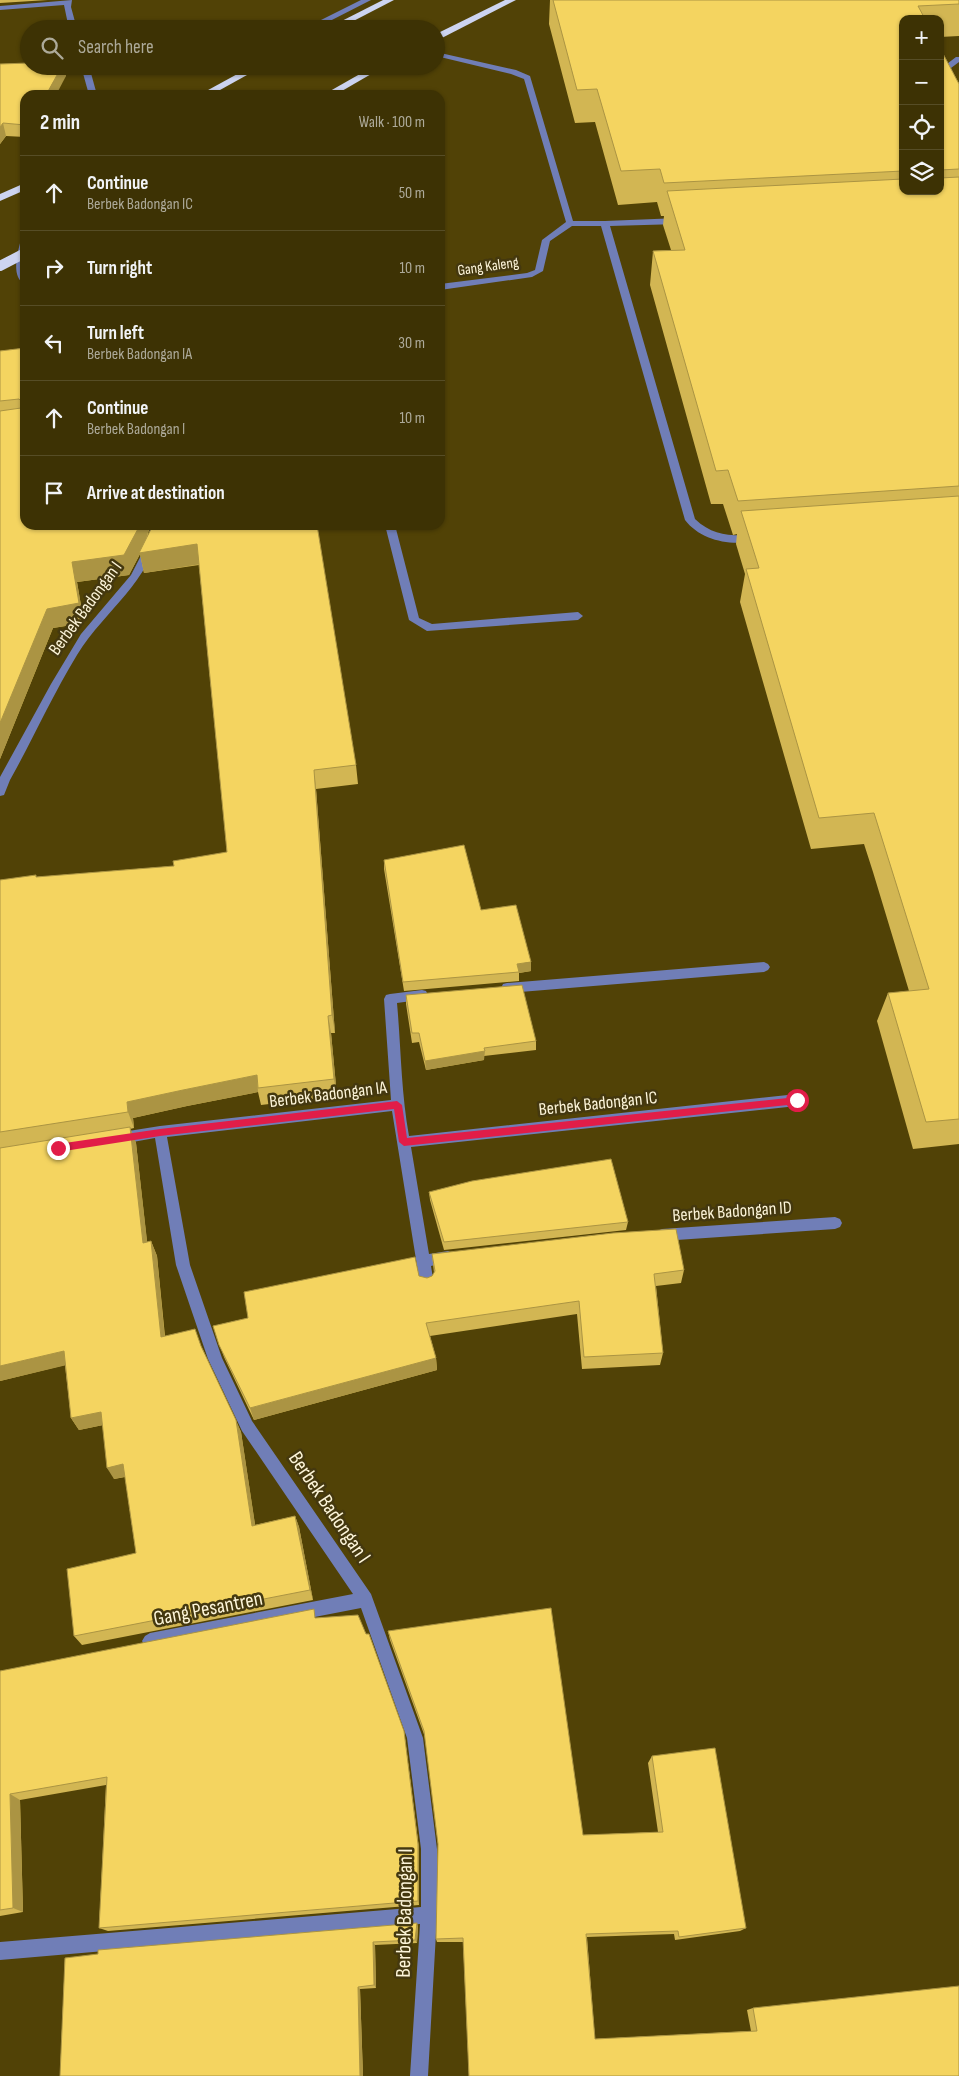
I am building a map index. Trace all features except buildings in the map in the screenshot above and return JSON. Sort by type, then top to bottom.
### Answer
[{"type":"highway","points":[[348,20],[390,0]]},
{"type":"highway","points":[[445,34],[512,0]]},
{"type":"highway","points":[[213,90],[242,75]]},
{"type":"highway","points":[[337,90],[365,75]]},
{"type":"highway","points":[[0,198],[20,188]]},
{"type":"highway","points":[[0,266],[20,256]]},
{"type":"street","points":[[325,20],[367,0]]},
{"type":"street","points":[[0,8],[67,2],[71,20]]},
{"type":"street","points":[[445,56],[513,72],[527,78],[570,223],[605,224],[684,220]]},
{"type":"street","points":[[959,59],[947,67],[959,95]]},
{"type":"street","points":[[88,75],[92,90]]},
{"type":"street","name":"Gang Kaleng","points":[[445,286],[529,275],[539,270],[546,240],[570,223]]},
{"type":"street","points":[[605,224],[690,520],[699,530],[723,540],[762,537]]},
{"type":"street","name":"Berbek Badongan I","points":[[0,792],[4,780],[75,650],[131,583],[154,541],[155,530]]},
{"type":"street","points":[[391,530],[414,620],[431,628],[578,616]]},
{"type":"street","points":[[491,989],[764,967]]},
{"type":"street","name":"Berbek Badongan IA","points":[[160,1132],[397,1105],[398,1090],[390,999],[432,994]]},
{"type":"street","name":"Berbek Badongan IC","points":[[404,1142],[797,1100]]},
{"type":"street","points":[[397,1105],[427,1284]]},
{"type":"street","points":[[104,1141],[160,1132]]},
{"type":"street","name":"Berbek Badongan I","points":[[160,1132],[183,1265],[215,1359],[248,1426],[366,1599],[415,1738],[429,1849],[429,1915],[419,2076]]},
{"type":"street","name":"Berbek Badongan ID","points":[[650,1236],[835,1223]]},
{"type":"street","points":[[423,1261],[458,1256]]},
{"type":"street","name":"Gang Pesantren","points":[[135,1644],[366,1599]]},
{"type":"street","points":[[0,1951],[429,1915]]},
{"type":"route","points":[[58,1148],[160,1132],[397,1105],[404,1142],[797,1100]]}]
